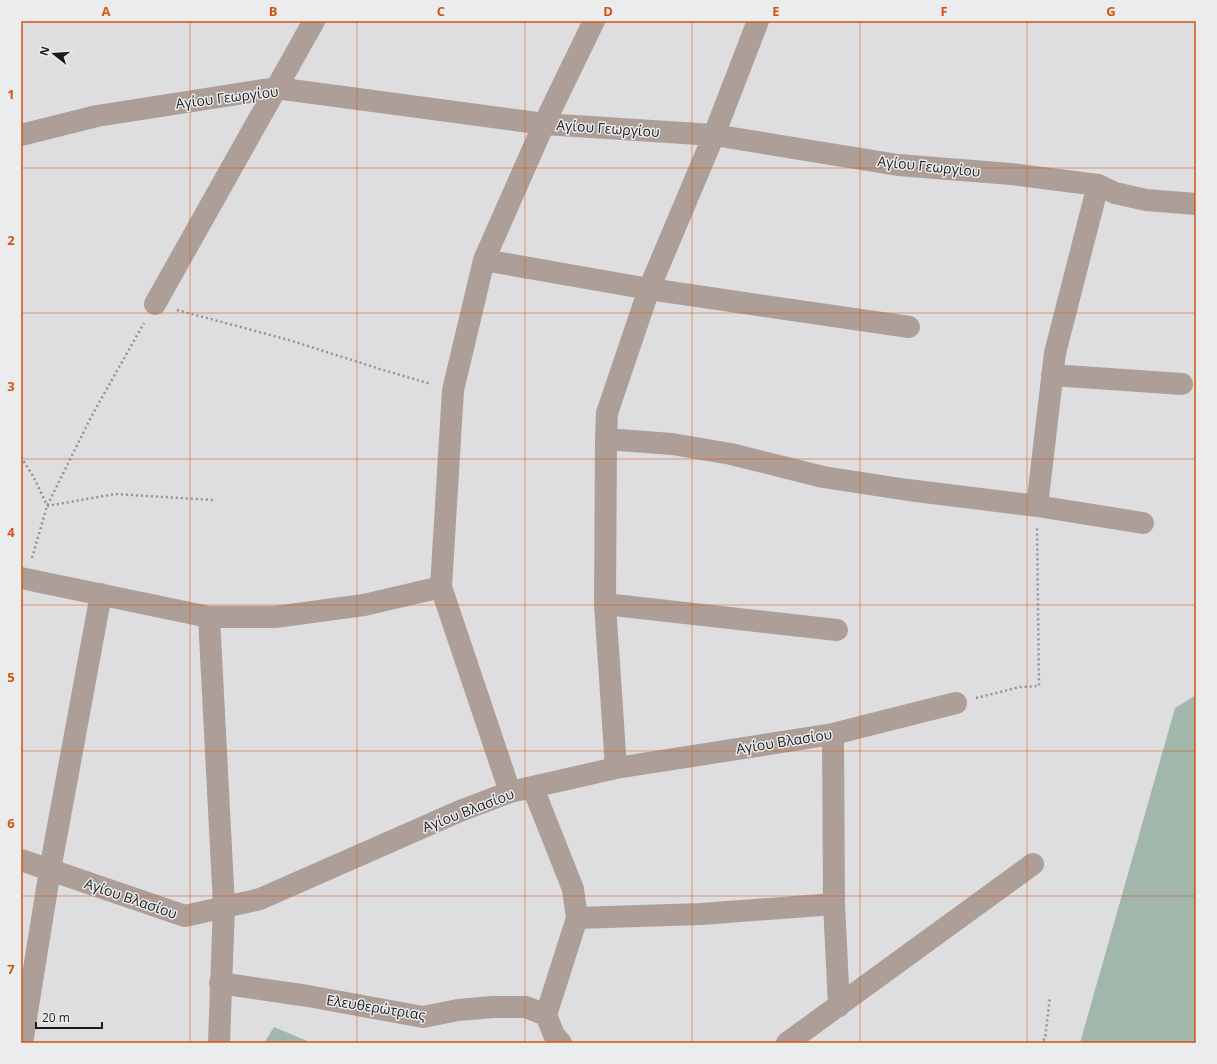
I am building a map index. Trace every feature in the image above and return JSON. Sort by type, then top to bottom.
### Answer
[{"type":"street","points":[[155,304],[314,21]]},
{"type":"street","points":[[510,792],[441,587],[453,390],[484,260],[544,124],[594,21]]},
{"type":"street","points":[[616,768],[605,604],[607,413],[649,289],[714,135],[758,21]]},
{"type":"street","name":"Αγίου Γεωργίου","points":[[21,135],[97,116],[276,88],[544,124],[714,135],[898,165],[1011,174],[1098,185],[1115,193],[1146,200],[1196,204]]},
{"type":"street","points":[[1037,506],[1055,353],[1098,185]]},
{"type":"street","points":[[484,260],[649,289],[909,327]]},
{"type":"street","points":[[1052,375],[1182,384]]},
{"type":"street","points":[[606,439],[672,444],[731,454],[823,477],[908,490],[1037,506],[1143,523]]},
{"type":"street","points":[[24,578],[209,617],[275,617],[364,605],[441,587]]},
{"type":"street","points":[[22,1043],[50,870],[101,594]]},
{"type":"street","points":[[605,604],[837,630]]},
{"type":"street","points":[[209,617],[224,906],[219,1043]]},
{"type":"street","name":"Αγίου Βλασίου","points":[[21,860],[185,916],[260,899],[460,810],[510,792],[616,768],[832,734],[956,703]]},
{"type":"street","points":[[832,734],[834,904],[839,1006]]},
{"type":"street","points":[[533,788],[573,890],[577,918],[546,1015],[554,1035],[561,1043]]},
{"type":"street","points":[[787,1043],[1033,864]]},
{"type":"street","points":[[577,918],[701,914],[834,904]]},
{"type":"street","name":"Ελευθερώτριας","points":[[220,983],[308,996],[423,1017],[458,1010],[493,1007],[526,1007],[546,1015]]},
{"type":"path","points":[[24,578],[47,506],[90,417],[155,304],[289,340],[383,370],[453,390]]},
{"type":"path","points":[[21,457],[33,476],[47,506]]},
{"type":"path","points":[[47,506],[115,494],[213,500]]},
{"type":"path","points":[[956,703],[1020,687],[1039,686],[1037,506]]},
{"type":"path","points":[[1039,1043],[1045,1039],[1050,997]]},
{"type":"green space","points":[[1196,695],[1196,1043],[1080,1043],[1175,708]]},
{"type":"green space","points":[[274,1027],[312,1043],[264,1043]]}]
